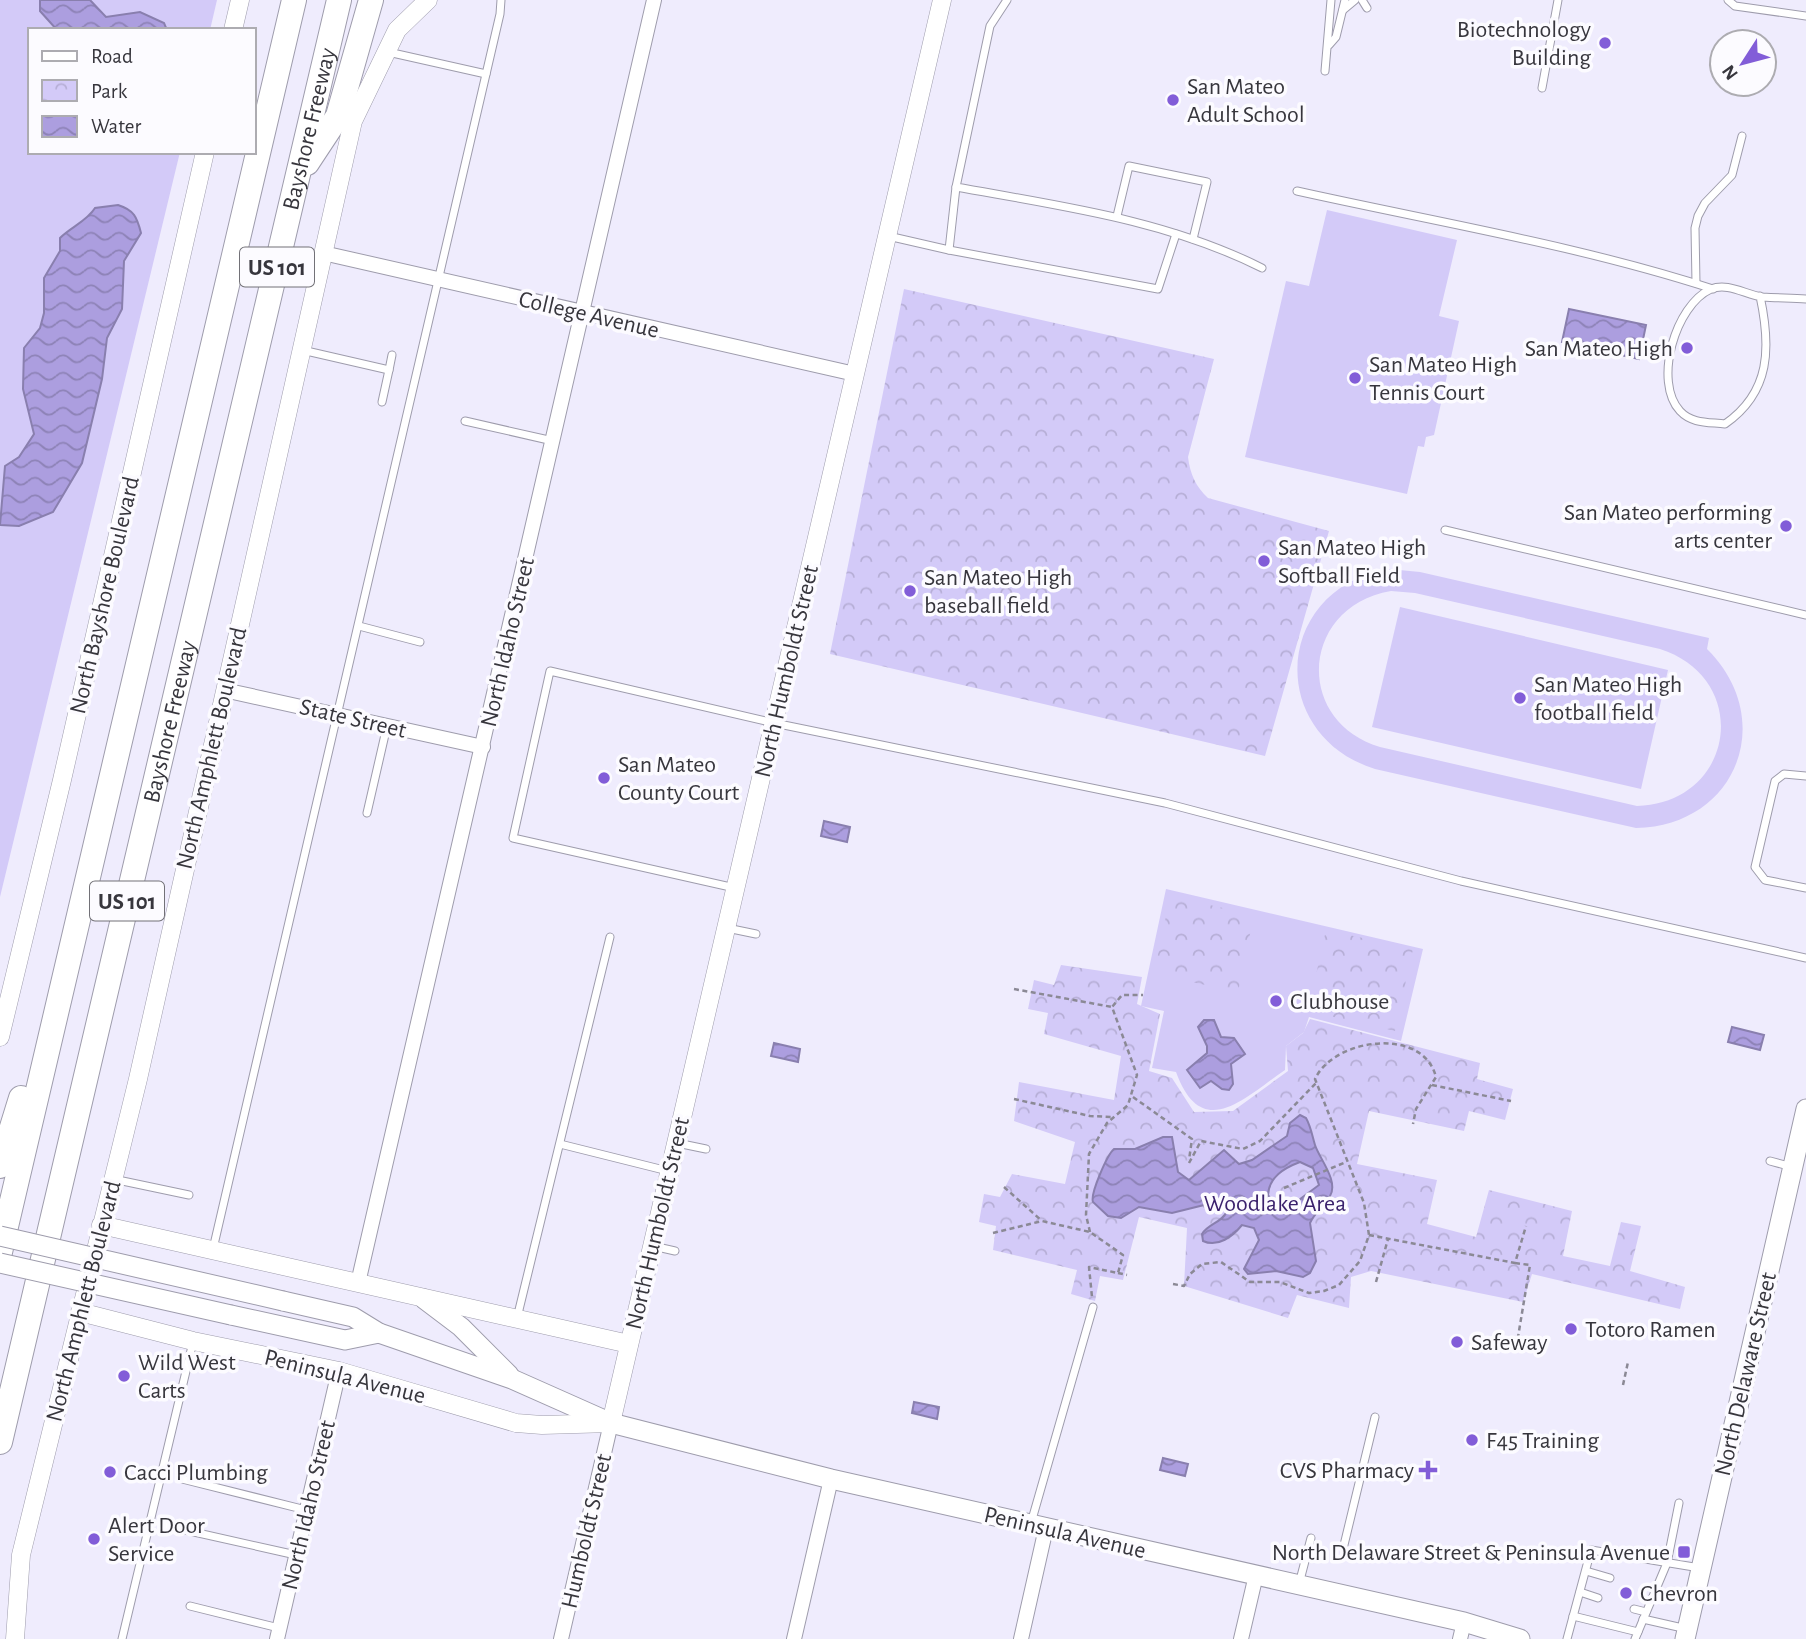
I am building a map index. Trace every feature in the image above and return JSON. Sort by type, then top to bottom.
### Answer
[{"type":"highway","name":"Bayshore Freeway","points":[[0,1252],[293,0]]},
{"type":"highway","name":"Bayshore Freeway","points":[[0,1442],[339,0]]},
{"type":"highway","points":[[299,175],[338,116],[371,0]]},
{"type":"highway","points":[[0,1166],[89,877]]},
{"type":"main road","name":"North Delaware Street","points":[[1686,1634],[1806,1109]]},
{"type":"main road","name":"Peninsula Avenue","points":[[0,1236],[353,1317],[379,1333],[512,1379],[611,1423],[831,1479],[1299,1585],[1462,1631],[1520,1639]]},
{"type":"main road","name":"Peninsula Avenue","points":[[0,1263],[345,1340],[379,1333]]},
{"type":"main road","points":[[424,1299],[461,1327],[512,1379]]},
{"type":"street","points":[[233,28],[240,0]]},
{"type":"street","name":"North Amphlett Boulevard","points":[[15,1639],[21,1555],[138,1079],[353,121],[397,30],[428,0]]},
{"type":"street","name":"North Idaho Street","points":[[358,1283],[654,0]]},
{"type":"street","name":"North Humboldt Street","points":[[611,1423],[942,0]]},
{"type":"street","name":"North Bayshore Boulevard","points":[[0,1037],[62,780],[205,154]]},
{"type":"street","name":"College Avenue","points":[[323,253],[855,374]]},
{"type":"street","name":"State Street","points":[[224,690],[483,747]]},
{"type":"street","points":[[101,1225],[629,1344]]},
{"type":"street","name":"Peninsula Avenue","points":[[80,1312],[193,1341],[339,1371],[516,1423],[611,1423]]},
{"type":"street","name":"North Idaho Street","points":[[279,1634],[339,1371]]},
{"type":"street","name":"Humboldt Street","points":[[561,1639],[611,1423]]},
{"type":"street","points":[[794,1639],[831,1479]]},
{"type":"street","points":[[1021,1639],[1038,1526]]},
{"type":"street","points":[[1241,1639],[1256,1575]]},
{"type":"lane","points":[[212,1250],[339,715],[501,0]]},
{"type":"lane","points":[[949,250],[957,187],[990,26],[1007,0]]},
{"type":"lane","points":[[1325,71],[1331,0]]},
{"type":"lane","points":[[1328,46],[1336,37],[1345,0]]},
{"type":"lane","points":[[1343,10],[1354,0]]},
{"type":"lane","points":[[1362,0],[1367,8]]},
{"type":"lane","points":[[1542,88],[1558,0]]},
{"type":"lane","points":[[1728,0],[1735,6],[1806,16]]},
{"type":"lane","points":[[387,52],[486,74]]},
{"type":"lane","points":[[1696,283],[1695,228],[1698,216],[1704,203],[1732,175],[1742,136]]},
{"type":"lane","points":[[1118,216],[1129,166],[1207,182],[1193,239]]},
{"type":"lane","points":[[957,187],[1118,216],[1221,247],[1262,268]]},
{"type":"lane","points":[[1297,191],[1448,225],[1583,250],[1713,289]]},
{"type":"lane","points":[[887,236],[1158,289],[1176,234]]},
{"type":"lane","points":[[1760,296],[1767,328],[1760,387],[1743,411],[1725,424],[1692,421],[1679,410],[1671,391],[1669,355],[1676,328],[1701,296],[1713,289],[1728,287],[1760,296],[1806,299]]},
{"type":"lane","points":[[301,350],[389,370]]},
{"type":"lane","points":[[382,402],[392,355]]},
{"type":"lane","points":[[465,421],[554,441]]},
{"type":"lane","points":[[1445,530],[1806,615]]},
{"type":"lane","points":[[359,626],[420,642]]},
{"type":"lane","points":[[735,888],[513,838],[550,671],[774,723],[1165,803],[1461,881],[1806,958]]},
{"type":"lane","points":[[367,813],[387,726]]},
{"type":"lane","points":[[1806,776],[1784,774],[1775,781],[1755,867],[1765,880],[1806,888]]},
{"type":"lane","points":[[726,928],[756,934]]},
{"type":"lane","points":[[517,1318],[610,937]]},
{"type":"lane","points":[[676,1143],[706,1149]]},
{"type":"lane","points":[[560,1144],[669,1172]]},
{"type":"lane","points":[[1770,1161],[1792,1167]]},
{"type":"lane","points":[[113,1178],[188,1195]]},
{"type":"lane","points":[[652,1246],[676,1251]]},
{"type":"lane","points":[[1038,1526],[1093,1307]]},
{"type":"lane","points":[[122,1639],[193,1341]]},
{"type":"lane","points":[[1344,1545],[1375,1417]]},
{"type":"lane","points":[[182,1479],[307,1510]]},
{"type":"lane","points":[[1573,1616],[1637,1636],[1667,1563],[1679,1503]]},
{"type":"lane","points":[[167,1526],[297,1555]]},
{"type":"lane","points":[[1299,1585],[1311,1538]]},
{"type":"lane","points":[[1567,1639],[1591,1550],[1701,1569]]},
{"type":"lane","points":[[1586,1570],[1610,1578]]},
{"type":"lane","points":[[1645,1588],[1655,1591]]},
{"type":"lane","points":[[1580,1592],[1598,1598]]},
{"type":"lane","points":[[190,1606],[279,1634]]},
{"type":"lane","points":[[1634,1609],[1686,1634]]},
{"type":"path","points":[[1014,989],[1112,1007]]},
{"type":"path","points":[[1112,1007],[1122,995],[1143,995]]},
{"type":"path","points":[[1090,1231],[1086,1215],[1089,1154],[1113,1118],[1133,1097],[1137,1075],[1112,1007]]},
{"type":"path","points":[[1173,1284],[1184,1286],[1190,1274],[1202,1264],[1221,1262],[1250,1282],[1280,1282],[1309,1293],[1324,1292],[1339,1285],[1360,1261],[1369,1235],[1364,1203],[1316,1083],[1318,1073],[1329,1059],[1370,1044],[1391,1043],[1413,1049],[1432,1063],[1436,1077],[1416,1109],[1413,1124]]},
{"type":"path","points":[[1133,1097],[1192,1139],[1189,1163],[1201,1141],[1243,1149],[1260,1141],[1316,1083]]},
{"type":"path","points":[[1432,1085],[1511,1101]]},
{"type":"path","points":[[1013,1099],[1090,1116],[1113,1118]]},
{"type":"path","points":[[1284,1188],[1346,1161]]},
{"type":"path","points":[[1004,1188],[1042,1221]]},
{"type":"path","points":[[993,1233],[1042,1221],[1090,1231],[1123,1255],[1118,1273]]},
{"type":"path","points":[[1515,1263],[1526,1226]]},
{"type":"path","points":[[1369,1235],[1530,1265],[1518,1337]]},
{"type":"path","points":[[1376,1282],[1388,1239]]},
{"type":"path","points":[[1093,1307],[1089,1267],[1127,1275]]},
{"type":"path","points":[[1623,1385],[1628,1362]]},
{"type":"green space","points":[[0,0],[217,0],[210,28],[28,28],[28,154],[180,154],[0,897]]},
{"type":"green space","name":"San Mateo High Tennis Court","points":[[1327,210],[1457,240],[1439,316],[1459,321],[1434,435],[1426,437],[1424,447],[1418,446],[1407,494],[1245,457],[1286,281],[1309,286]]},
{"type":"green space","points":[[904,289],[1214,359],[1188,457],[1197,485],[1208,498],[1329,531],[1265,756],[830,654]]},
{"type":"green space","points":[[1389,569],[1420,572],[1709,638],[1707,649],[1728,677],[1740,706],[1742,736],[1736,764],[1722,789],[1700,809],[1671,823],[1636,828],[1375,769],[1339,751],[1315,726],[1301,695],[1298,663],[1305,631],[1323,603],[1351,582]],"holes":[[[1391,591],[1415,593],[1660,649],[1690,664],[1709,686],[1719,711],[1720,738],[1712,763],[1695,784],[1670,800],[1637,806],[1380,747],[1352,733],[1332,714],[1322,690],[1319,665],[1325,640],[1339,618],[1361,601]]]},
{"type":"green space","name":"San Mateo High football field","points":[[1400,607],[1668,670],[1641,789],[1372,727]]},
{"type":"green space","name":"Clubhouse","points":[[1166,889],[1423,949],[1401,1041],[1309,1017],[1304,1032],[1286,1046],[1285,1070],[1239,1102],[1225,1108],[1211,1110],[1198,1106],[1186,1093],[1176,1072],[1152,1068],[1164,1011],[1141,1006]]},
{"type":"green space","points":[[1170,896],[1254,915],[1238,992],[1154,974]]},
{"type":"green space","points":[[1326,930],[1413,949],[1395,1031],[1308,1011]]},
{"type":"green space","name":"Woodlake Area","points":[[1061,965],[1142,977],[1137,1004],[1160,1014],[1149,1071],[1172,1078],[1194,1112],[1233,1111],[1288,1071],[1286,1046],[1303,1033],[1310,1019],[1480,1063],[1477,1079],[1513,1089],[1505,1120],[1469,1111],[1464,1131],[1369,1111],[1357,1164],[1437,1180],[1427,1224],[1476,1237],[1489,1190],[1572,1211],[1563,1256],[1610,1266],[1621,1222],[1641,1226],[1630,1271],[1685,1287],[1680,1309],[1532,1274],[1523,1302],[1371,1271],[1351,1277],[1349,1308],[1297,1295],[1288,1318],[1184,1286],[1187,1228],[1139,1217],[1123,1280],[1100,1276],[1095,1301],[1071,1294],[1077,1270],[993,1250],[996,1226],[979,1222],[984,1194],[1000,1197],[1012,1174],[1065,1184],[1075,1142],[1014,1121],[1019,1082],[1114,1100],[1121,1056],[1044,1034],[1048,1013],[1028,1009],[1034,980],[1054,985]]},
{"type":"water","points":[[40,0],[90,0],[106,17],[140,12],[164,23],[166,28],[55,28],[40,11]]},
{"type":"water","points":[[118,205],[134,215],[141,233],[124,261],[122,309],[107,338],[102,379],[82,463],[53,512],[19,526],[0,525],[5,466],[19,457],[34,434],[23,389],[24,348],[40,328],[44,313],[44,278],[60,251],[60,238],[88,217],[95,208]]},
{"type":"water","points":[[1569,309],[1646,325],[1639,359],[1562,342]]},
{"type":"water","points":[[824,821],[850,827],[847,842],[821,836]]},
{"type":"water","points":[[1204,1020],[1214,1020],[1221,1037],[1234,1038],[1245,1054],[1231,1064],[1233,1084],[1229,1090],[1222,1089],[1211,1081],[1200,1088],[1187,1070],[1207,1053],[1207,1046],[1198,1027]]},
{"type":"water","points":[[1732,1027],[1764,1035],[1760,1050],[1728,1042]]},
{"type":"water","points":[[774,1043],[800,1049],[798,1062],[771,1056]]},
{"type":"water","points":[[1300,1115],[1306,1118],[1332,1184],[1330,1196],[1310,1223],[1316,1261],[1310,1273],[1303,1277],[1276,1271],[1248,1274],[1244,1269],[1259,1240],[1254,1228],[1242,1225],[1230,1237],[1220,1242],[1203,1241],[1202,1234],[1205,1230],[1227,1211],[1221,1200],[1214,1199],[1208,1204],[1172,1213],[1139,1207],[1121,1218],[1108,1216],[1093,1202],[1100,1175],[1114,1149],[1135,1149],[1163,1137],[1172,1137],[1178,1172],[1189,1180],[1224,1150],[1239,1164],[1252,1160],[1287,1136],[1290,1123]],"holes":[[[1300,1162],[1313,1168],[1319,1185],[1284,1211],[1278,1209],[1268,1195],[1274,1178]]]},
{"type":"water","points":[[914,1402],[939,1407],[937,1419],[912,1413]]},
{"type":"water","points":[[1163,1458],[1188,1464],[1185,1476],[1160,1470]]},
{"type":"place","name":"Biotechnology Building","points":[[1605,43]]},
{"type":"place","name":"San Mateo Adult School","points":[[1173,100]]},
{"type":"place","name":"San Mateo High","points":[[1687,348]]},
{"type":"place","name":"San Mateo High Tennis Court","points":[[1355,378]]},
{"type":"place","name":"San Mateo performing arts center","points":[[1786,526]]},
{"type":"place","name":"San Mateo High Softball Field","points":[[1264,561]]},
{"type":"place","name":"San Mateo High baseball field","points":[[910,591]]},
{"type":"place","name":"San Mateo High football field","points":[[1520,698]]},
{"type":"place","name":"San Mateo County Court","points":[[604,778]]},
{"type":"place","name":"Clubhouse","points":[[1276,1001]]},
{"type":"place","name":"Totoro Ramen","points":[[1571,1329]]},
{"type":"place","name":"Safeway","points":[[1457,1342]]},
{"type":"place","name":"Wild West Carts","points":[[124,1376]]},
{"type":"place","name":"F45 Training","points":[[1472,1440]]},
{"type":"place","name":"CVS Pharmacy","points":[[1428,1470]]},
{"type":"place","name":"Cacci Plumbing","points":[[110,1472]]},
{"type":"place","name":"Alert Door Service","points":[[94,1539]]},
{"type":"place","name":"North Delaware Street & Peninsula Avenue","points":[[1684,1552]]},
{"type":"place","name":"Chevron","points":[[1626,1593]]}]
